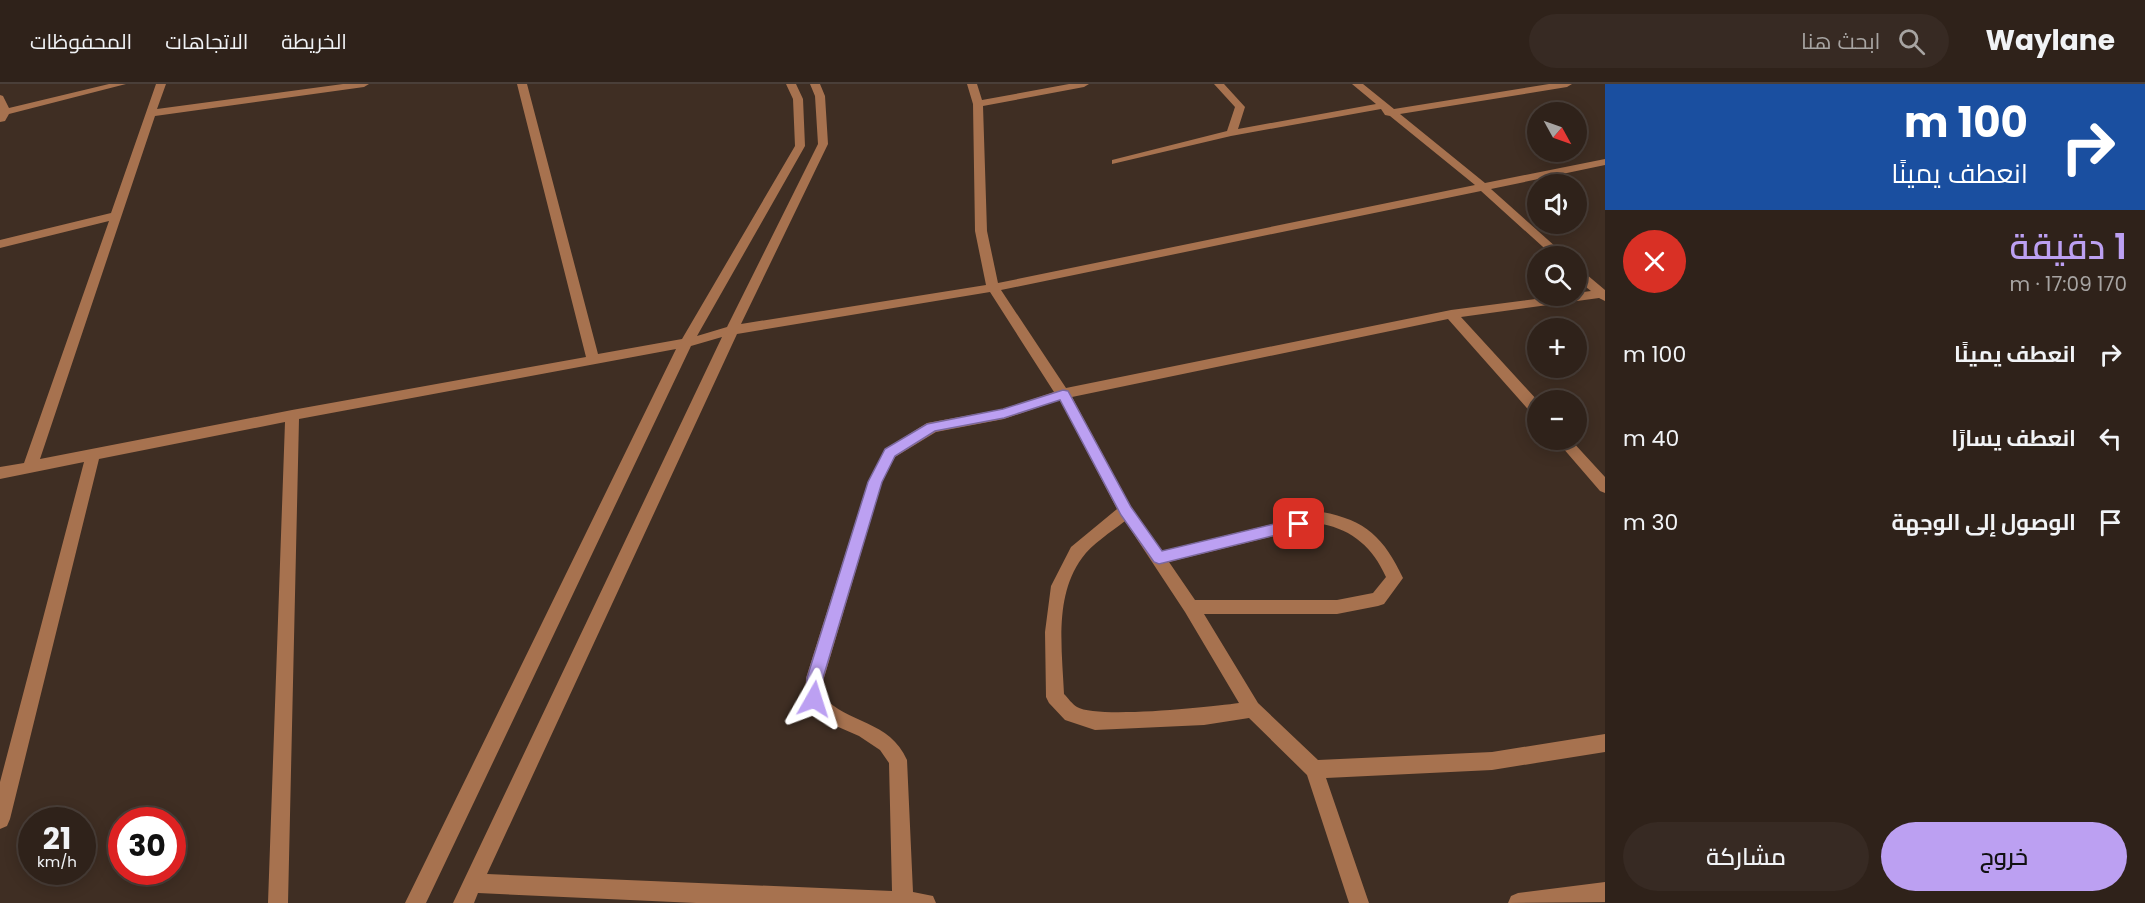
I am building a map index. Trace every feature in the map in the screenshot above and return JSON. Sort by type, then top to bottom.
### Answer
[{"type":"street","points":[[3,112],[121,84]]},
{"type":"street","points":[[30,467],[161,84]]},
{"type":"street","points":[[152,113],[297,88],[364,84]]},
{"type":"street","points":[[522,84],[593,360]]},
{"type":"street","points":[[415,903],[686,343],[800,146],[798,99],[791,84]]},
{"type":"street","points":[[463,903],[732,330],[823,144],[820,96],[815,84]]},
{"type":"street","points":[[972,84],[978,104],[981,231],[993,288],[1063,394],[1126,511],[1191,607],[1252,709],[1314,769],[1359,903]]},
{"type":"street","points":[[1219,84],[1240,107],[1231,133]]},
{"type":"street","points":[[1356,84],[1482,186],[1549,246]]},
{"type":"street","points":[[1116,162],[1231,133],[1567,84]]},
{"type":"street","points":[[978,104],[1077,85]]},
{"type":"street","points":[[0,98],[3,112],[0,122]]},
{"type":"street","points":[[0,473],[292,415],[686,343],[732,330],[993,288],[1605,162]]},
{"type":"street","points":[[0,244],[114,216]]},
{"type":"street","points":[[1587,282],[1603,296]]},
{"type":"street","points":[[903,902],[898,760],[886,744],[865,730],[826,712],[814,699],[815,678],[875,482],[890,453],[932,427],[1004,414],[1063,394],[1451,314],[1603,296]]},
{"type":"street","points":[[1451,314],[1527,399]]},
{"type":"street","points":[[278,903],[292,415]]},
{"type":"street","points":[[1572,450],[1605,487]]},
{"type":"street","points":[[0,819],[93,455]]},
{"type":"street","points":[[1126,511],[1077,552],[1059,586],[1053,632],[1055,697],[1071,714],[1095,721],[1204,717],[1252,709]]},
{"type":"street","points":[[1159,558],[1322,518],[1341,520],[1364,533],[1386,556],[1395,578],[1378,599],[1337,607],[1191,607]]},
{"type":"street","points":[[1314,769],[1492,761],[1605,743]]},
{"type":"street","points":[[472,884],[926,903]]},
{"type":"street","points":[[1518,903],[1605,892]]},
{"type":"route","points":[[814,699],[815,678],[875,482],[890,453],[932,427],[1004,414],[1063,394],[1126,511],[1159,558],[1299,524]]}]
